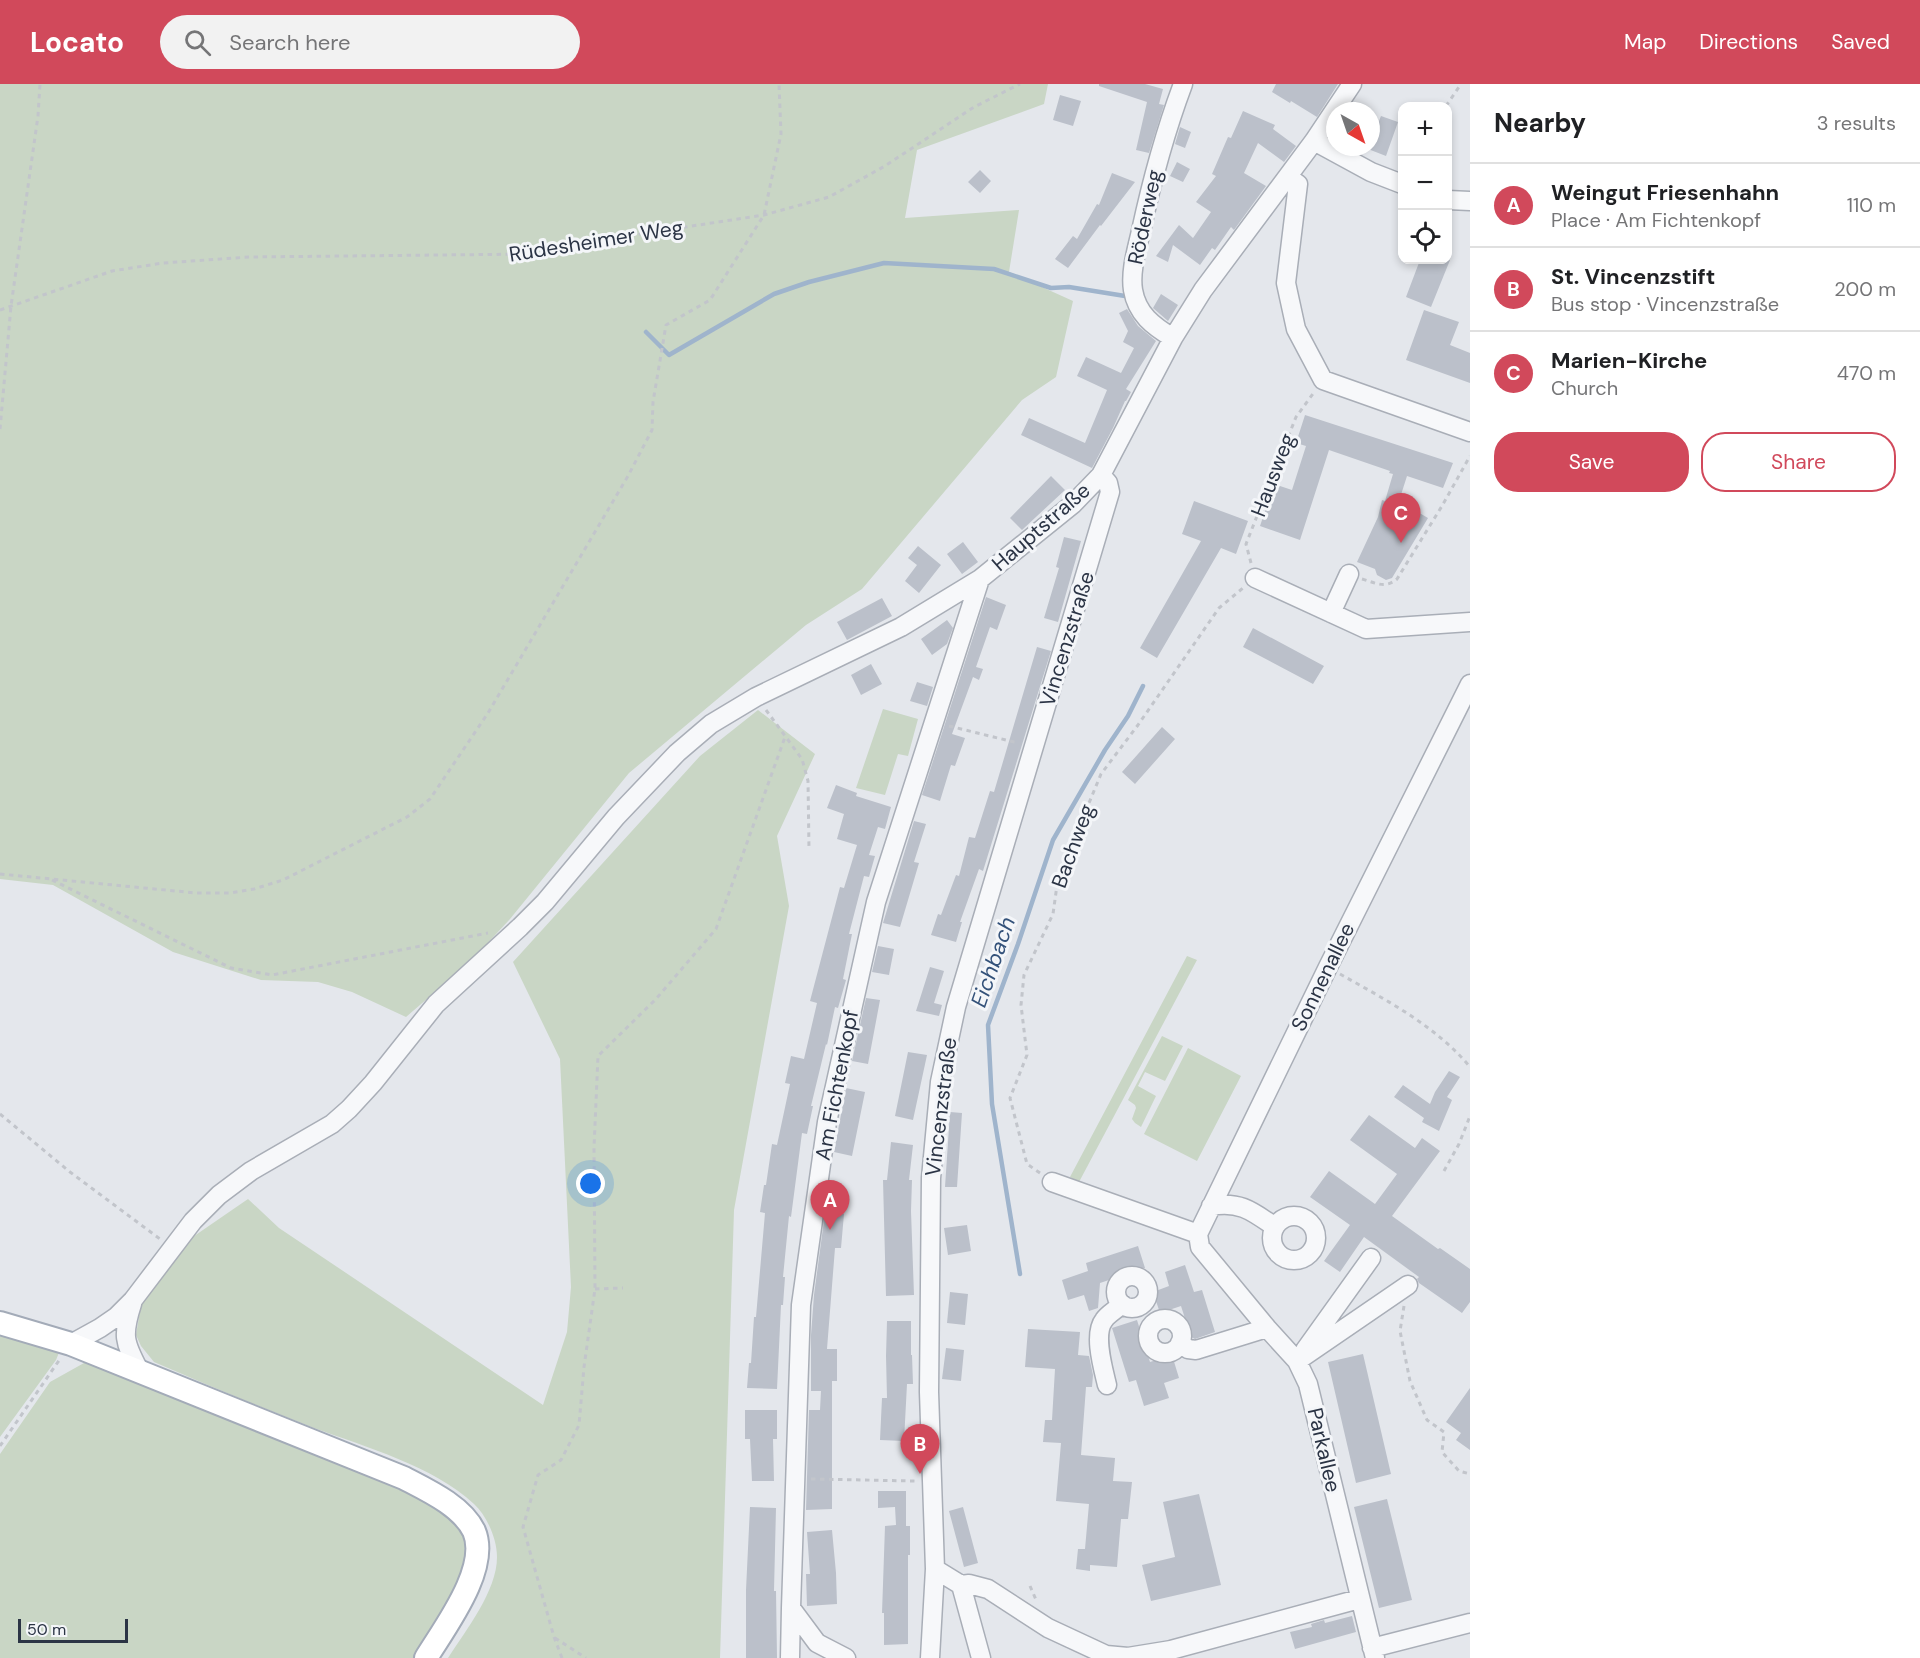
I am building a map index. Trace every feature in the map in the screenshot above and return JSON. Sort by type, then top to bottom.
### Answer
[{"type":"main road","points":[[0,1323],[71,1344],[139,1370],[404,1478],[435,1494],[465,1518],[473,1529],[477,1542],[476,1563],[468,1588],[426,1658]]},
{"type":"street","name":"Röderweg","points":[[1173,338],[1145,318],[1133,290],[1134,266],[1155,169],[1183,84]]},
{"type":"street","name":"Hauptstraße","points":[[133,1300],[193,1221],[219,1195],[251,1171],[332,1124],[349,1109],[373,1083],[436,1004],[520,927],[648,784],[711,724],[756,697],[901,627],[980,579],[1073,504],[1101,475],[1173,338],[1203,290],[1288,177],[1352,84]]},
{"type":"street","points":[[1314,141],[1371,172],[1398,182]]},
{"type":"street","points":[[1288,177],[1298,184],[1286,283],[1296,328],[1323,380],[1470,432]]},
{"type":"street","points":[[1452,200],[1469,202]]},
{"type":"street","name":"Vincenzstraße","points":[[930,1658],[935,1569],[929,1392],[930,1190],[940,1082],[956,1007],[1110,492],[1108,483],[1101,475]]},
{"type":"street","points":[[1330,613],[1349,574]]},
{"type":"street","points":[[1255,578],[1366,629],[1470,622]]},
{"type":"street","name":"Am Fichtenkopf","points":[[790,1658],[801,1305],[827,1122],[876,902],[980,579]]},
{"type":"street","name":"Sonnenallee","points":[[1198,1233],[1470,684]]},
{"type":"street","points":[[1052,1182],[1198,1233]]},
{"type":"street","points":[[1211,1206],[1227,1203],[1243,1208],[1275,1227]]},
{"type":"street","name":"Parkallee","points":[[1198,1233],[1200,1247],[1267,1329],[1297,1361],[1308,1384],[1373,1653]]},
{"type":"street","points":[[1297,1361],[1371,1258]]},
{"type":"street","points":[[1134,1275],[1144,1279],[1149,1288],[1147,1299],[1140,1306],[1131,1308],[1122,1304],[1116,1295],[1117,1285],[1124,1277],[1134,1275]]},
{"type":"street","points":[[1297,1361],[1408,1285]]},
{"type":"street","points":[[71,1344],[108,1323],[133,1300]]},
{"type":"street","points":[[133,1300],[125,1325],[126,1337],[127,1346],[139,1370]]},
{"type":"street","points":[[1107,1385],[1099,1339],[1100,1326],[1105,1318],[1122,1304]]},
{"type":"street","points":[[1140,1306],[1150,1327],[1148,1337],[1155,1350],[1164,1353],[1169,1352],[1180,1343],[1188,1349],[1196,1350],[1267,1329]]},
{"type":"street","points":[[935,1569],[961,1585],[969,1584],[988,1589],[1048,1628],[1106,1655],[1128,1657],[1180,1653],[1359,1599]]},
{"type":"street","points":[[961,1585],[981,1658]]},
{"type":"street","points":[[791,1608],[817,1643],[846,1658]]},
{"type":"street","points":[[1373,1653],[1470,1623]]},
{"type":"path","points":[[0,429],[11,306],[38,116],[40,84]]},
{"type":"path","points":[[0,874],[196,893],[230,893],[254,889],[283,880],[407,817],[430,799],[488,713],[628,476],[652,430],[653,402],[666,325],[710,300],[764,215],[782,134],[779,84]]},
{"type":"path","name":"Rüdesheimer Weg","points":[[0,309],[112,271],[163,263],[249,257],[534,255],[561,246],[764,215],[830,197],[885,166],[974,107],[1020,84]]},
{"type":"path","points":[[1449,102],[1461,84]]},
{"type":"path","name":"Hausweg","points":[[1255,578],[1246,544],[1296,417],[1323,380]]},
{"type":"path","points":[[1349,574],[1382,585],[1390,584],[1397,579],[1470,456]]},
{"type":"path","name":"Bachweg","points":[[1052,1182],[1027,1164],[1010,1098],[1027,1055],[1021,1005],[1024,975],[1053,914],[1058,878],[1101,774],[1220,608],[1255,578]]},
{"type":"path","points":[[756,697],[802,759],[808,781],[809,849]]},
{"type":"path","points":[[934,722],[1035,747]]},
{"type":"path","points":[[562,1658],[523,1527],[538,1474],[561,1460],[579,1425],[584,1367],[596,1289],[594,1148],[598,1056],[656,999],[716,929],[785,737]]},
{"type":"path","points":[[48,878],[231,968],[272,975],[520,927]]},
{"type":"path","points":[[1328,967],[1417,1021],[1447,1044],[1470,1067]]},
{"type":"path","points":[[0,1114],[70,1172],[172,1247]]},
{"type":"path","points":[[1444,1171],[1459,1144],[1470,1116]]},
{"type":"path","points":[[1408,1285],[1400,1331],[1410,1381],[1428,1420],[1444,1432],[1442,1452],[1459,1471],[1470,1474]]},
{"type":"path","points":[[596,1289],[622,1288]]},
{"type":"path","points":[[0,1446],[71,1344]]},
{"type":"path","points":[[797,1479],[907,1480]]},
{"type":"path","points":[[554,1637],[586,1658]]},
{"type":"green space","points":[[0,84],[1048,84],[1044,104],[917,150],[905,218],[1019,210],[1009,272],[1073,301],[1056,377],[1022,400],[862,589],[806,625],[629,773],[510,919],[471,961],[406,1017],[352,992],[318,982],[261,980],[173,952],[53,885],[0,879]]},
{"type":"green space","points":[[883,709],[918,719],[908,756],[898,754],[885,795],[856,788]]},
{"type":"green space","points":[[758,710],[815,754],[777,836],[789,906],[734,1210],[720,1658],[448,1658],[479,1610],[496,1570],[497,1557],[493,1535],[479,1509],[457,1491],[419,1468],[274,1412],[154,1362],[141,1346],[136,1335],[141,1305],[184,1243],[248,1199],[279,1228],[543,1405],[567,1332],[571,1287],[560,1059],[513,962],[700,756]]},
{"type":"green space","points":[[1187,956],[1197,960],[1079,1182],[1070,1177]]},
{"type":"green space","points":[[1162,1036],[1183,1046],[1165,1081],[1145,1072],[1138,1086],[1156,1096],[1141,1127],[1132,1119],[1136,1108],[1128,1100]]},
{"type":"green space","points":[[1188,1048],[1241,1076],[1197,1161],[1144,1134]]},
{"type":"green space","points":[[0,1327],[60,1350],[56,1360],[0,1437]]},
{"type":"green space","points":[[100,1361],[399,1481],[461,1524],[469,1547],[469,1566],[419,1658],[0,1658],[0,1454],[50,1382],[84,1363]]},
{"type":"building","points":[[1099,84],[1145,84],[1163,89],[1159,104],[1164,105],[1149,153],[1136,150],[1147,102],[1099,86]]},
{"type":"building","points":[[1276,84],[1338,84],[1317,117],[1272,92]]},
{"type":"building","points":[[1060,95],[1081,101],[1073,126],[1053,120]]},
{"type":"building","points":[[1243,111],[1275,125],[1273,129],[1296,146],[1284,162],[1258,143],[1244,173],[1266,186],[1234,230],[1231,227],[1215,250],[1212,248],[1200,265],[1173,245],[1168,262],[1156,256],[1179,225],[1193,238],[1211,212],[1196,202],[1216,176],[1212,174],[1228,137],[1231,138]]},
{"type":"building","points":[[1381,116],[1398,122],[1386,156],[1380,154]]},
{"type":"building","points":[[1180,127],[1191,132],[1185,148],[1175,144]]},
{"type":"building","points":[[1177,162],[1190,169],[1183,182],[1170,176]]},
{"type":"building","points":[[980,170],[991,181],[980,193],[968,182]]},
{"type":"building","points":[[1112,173],[1135,182],[1068,268],[1055,259],[1073,236],[1077,239],[1097,204],[1099,205]]},
{"type":"building","points":[[1418,264],[1448,264],[1431,307],[1406,297]]},
{"type":"building","points":[[1161,294],[1178,305],[1168,321],[1153,308]]},
{"type":"building","points":[[1127,309],[1138,326],[1156,341],[1126,389],[1131,392],[1092,468],[1021,435],[1029,418],[1085,443],[1107,390],[1077,376],[1086,357],[1121,373],[1134,348],[1123,342],[1128,331],[1119,313]]},
{"type":"building","points":[[1424,310],[1459,322],[1450,345],[1470,353],[1470,383],[1406,360]]},
{"type":"building","points":[[1305,415],[1453,463],[1443,488],[1407,476],[1399,501],[1428,518],[1392,578],[1386,580],[1377,575],[1375,569],[1357,562],[1378,517],[1382,500],[1385,501],[1393,474],[1389,473],[1390,471],[1329,450],[1300,540],[1260,526],[1274,484],[1292,490],[1306,446],[1296,443]]},
{"type":"building","points":[[1051,476],[1065,490],[1022,530],[1010,518]]},
{"type":"building","points":[[1194,501],[1248,521],[1236,554],[1221,548],[1157,658],[1140,648],[1201,541],[1182,534]]},
{"type":"building","points":[[1064,537],[1081,541],[1058,622],[1044,618],[1059,568],[1056,567]]},
{"type":"building","points":[[963,542],[978,562],[962,574],[947,554]]},
{"type":"building","points":[[918,546],[941,565],[919,593],[905,581],[917,565],[908,558]]},
{"type":"building","points":[[986,597],[1006,605],[997,630],[990,627],[976,667],[983,669],[979,680],[973,677],[952,734],[965,738],[955,766],[951,765],[940,801],[922,795]]},
{"type":"building","points":[[882,598],[892,616],[847,640],[837,622]]},
{"type":"building","points":[[947,620],[953,628],[947,644],[932,655],[921,639]]},
{"type":"building","points":[[1253,628],[1324,666],[1313,684],[1243,647]]},
{"type":"building","points":[[1037,647],[1051,651],[983,871],[979,869],[960,922],[962,922],[956,942],[931,935],[956,875],[959,876],[969,837],[975,838],[990,791],[994,792]]},
{"type":"building","points":[[871,664],[882,684],[861,695],[851,675]]},
{"type":"building","points":[[917,682],[933,687],[927,706],[910,701]]},
{"type":"building","points":[[1162,727],[1175,739],[1135,784],[1122,772]]},
{"type":"building","points":[[836,785],[857,793],[856,796],[891,807],[885,829],[878,827],[869,855],[875,856],[869,877],[864,876],[849,934],[852,934],[843,979],[846,980],[838,1008],[835,1007],[811,1106],[813,1106],[807,1134],[802,1133],[791,1217],[789,1216],[783,1277],[785,1277],[783,1305],[781,1305],[777,1389],[747,1388],[765,1213],[760,1212],[772,1144],[777,1145],[790,1084],[785,1083],[791,1056],[804,1059],[817,1003],[810,1001],[840,887],[844,888],[857,845],[837,839],[844,814],[827,808]]},
{"type":"building","points":[[914,821],[926,824],[914,862],[919,863],[900,927],[883,923]]},
{"type":"building","points":[[878,946],[894,949],[889,975],[872,972]]},
{"type":"building","points":[[930,967],[944,971],[934,1003],[942,1005],[939,1016],[916,1011]]},
{"type":"building","points":[[866,998],[880,1000],[868,1064],[852,1061]]},
{"type":"building","points":[[908,1052],[927,1055],[913,1120],[895,1116]]},
{"type":"building","points":[[1449,1071],[1460,1077],[1447,1097],[1452,1100],[1439,1131],[1422,1122],[1424,1118],[1394,1097],[1403,1085],[1430,1104]]},
{"type":"building","points":[[846,1088],[865,1092],[852,1156],[834,1152]]},
{"type":"building","points":[[950,1112],[962,1113],[957,1187],[945,1187]]},
{"type":"building","points":[[1369,1115],[1415,1148],[1422,1138],[1440,1151],[1392,1216],[1470,1269],[1470,1302],[1462,1313],[1419,1283],[1417,1279],[1419,1277],[1364,1237],[1340,1272],[1324,1261],[1350,1225],[1310,1197],[1329,1171],[1375,1204],[1397,1174],[1350,1140]]},
{"type":"building","points":[[891,1142],[913,1145],[909,1180],[912,1180],[914,1295],[886,1296],[883,1180],[887,1180]]},
{"type":"building","points":[[825,1213],[844,1214],[841,1248],[835,1248],[827,1349],[837,1349],[837,1381],[832,1381],[832,1509],[806,1510],[809,1410],[820,1410],[821,1391],[811,1391],[811,1335]]},
{"type":"building","points":[[967,1225],[971,1251],[948,1255],[944,1228]]},
{"type":"building","points":[[1138,1246],[1145,1268],[1100,1283],[1098,1308],[1089,1311],[1084,1295],[1068,1300],[1062,1280],[1088,1271],[1086,1263]]},
{"type":"building","points":[[1185,1265],[1194,1292],[1202,1290],[1215,1332],[1195,1339],[1191,1337],[1181,1306],[1160,1313],[1153,1292],[1169,1286],[1165,1272]]},
{"type":"building","points":[[950,1292],[968,1294],[965,1325],[947,1323]]},
{"type":"building","points":[[1137,1320],[1150,1362],[1172,1355],[1179,1378],[1164,1383],[1169,1398],[1144,1406],[1136,1380],[1129,1382],[1112,1328]]},
{"type":"building","points":[[887,1321],[911,1321],[913,1384],[907,1384],[904,1441],[880,1440],[882,1398],[887,1398]]},
{"type":"building","points":[[1028,1329],[1080,1332],[1078,1355],[1089,1356],[1093,1375],[1092,1387],[1086,1387],[1081,1455],[1115,1458],[1113,1481],[1132,1482],[1128,1519],[1121,1519],[1117,1567],[1090,1565],[1090,1571],[1076,1569],[1078,1549],[1085,1549],[1089,1504],[1056,1501],[1061,1443],[1043,1442],[1045,1420],[1052,1420],[1055,1369],[1025,1367]]},
{"type":"building","points":[[946,1348],[964,1350],[961,1381],[942,1379]]},
{"type":"building","points":[[1363,1354],[1391,1474],[1356,1483],[1328,1362]]},
{"type":"building","points":[[1470,1388],[1470,1450],[1456,1440],[1461,1433],[1446,1422]]},
{"type":"building","points":[[745,1410],[777,1410],[777,1439],[773,1439],[774,1481],[752,1481],[750,1439],[745,1439]]},
{"type":"building","points":[[878,1491],[906,1491],[906,1526],[910,1526],[908,1644],[884,1645],[884,1613],[882,1613],[885,1526],[896,1525],[895,1507],[878,1508]]},
{"type":"building","points":[[1199,1494],[1221,1585],[1151,1601],[1142,1565],[1175,1557],[1163,1502]]},
{"type":"building","points":[[1387,1499],[1412,1600],[1379,1608],[1354,1507]]},
{"type":"building","points":[[750,1507],[776,1508],[774,1591],[776,1591],[777,1658],[746,1658],[746,1590]]},
{"type":"building","points":[[963,1507],[978,1563],[964,1567],[949,1511]]},
{"type":"building","points":[[832,1530],[837,1604],[807,1606],[806,1574],[810,1574],[807,1532]]},
{"type":"building","points":[[1352,1616],[1356,1632],[1295,1649],[1290,1632],[1312,1627],[1311,1624],[1324,1620],[1325,1623]]},
{"type":"waterway","points":[[646,332],[669,355],[774,294],[809,282],[884,263],[994,269],[1051,288],[1069,287],[1125,296]]},
{"type":"waterway","name":"Eichbach","points":[[1020,1274],[992,1104],[988,1025],[1053,840],[1105,750],[1128,716],[1143,686]]},
{"type":"place","name":"Marien-Kirche","points":[[1401,543]]},
{"type":"place","name":"Weingut Friesenhahn","points":[[830,1230]]},
{"type":"place","name":"St. Vincenzstift","points":[[920,1474]]}]
